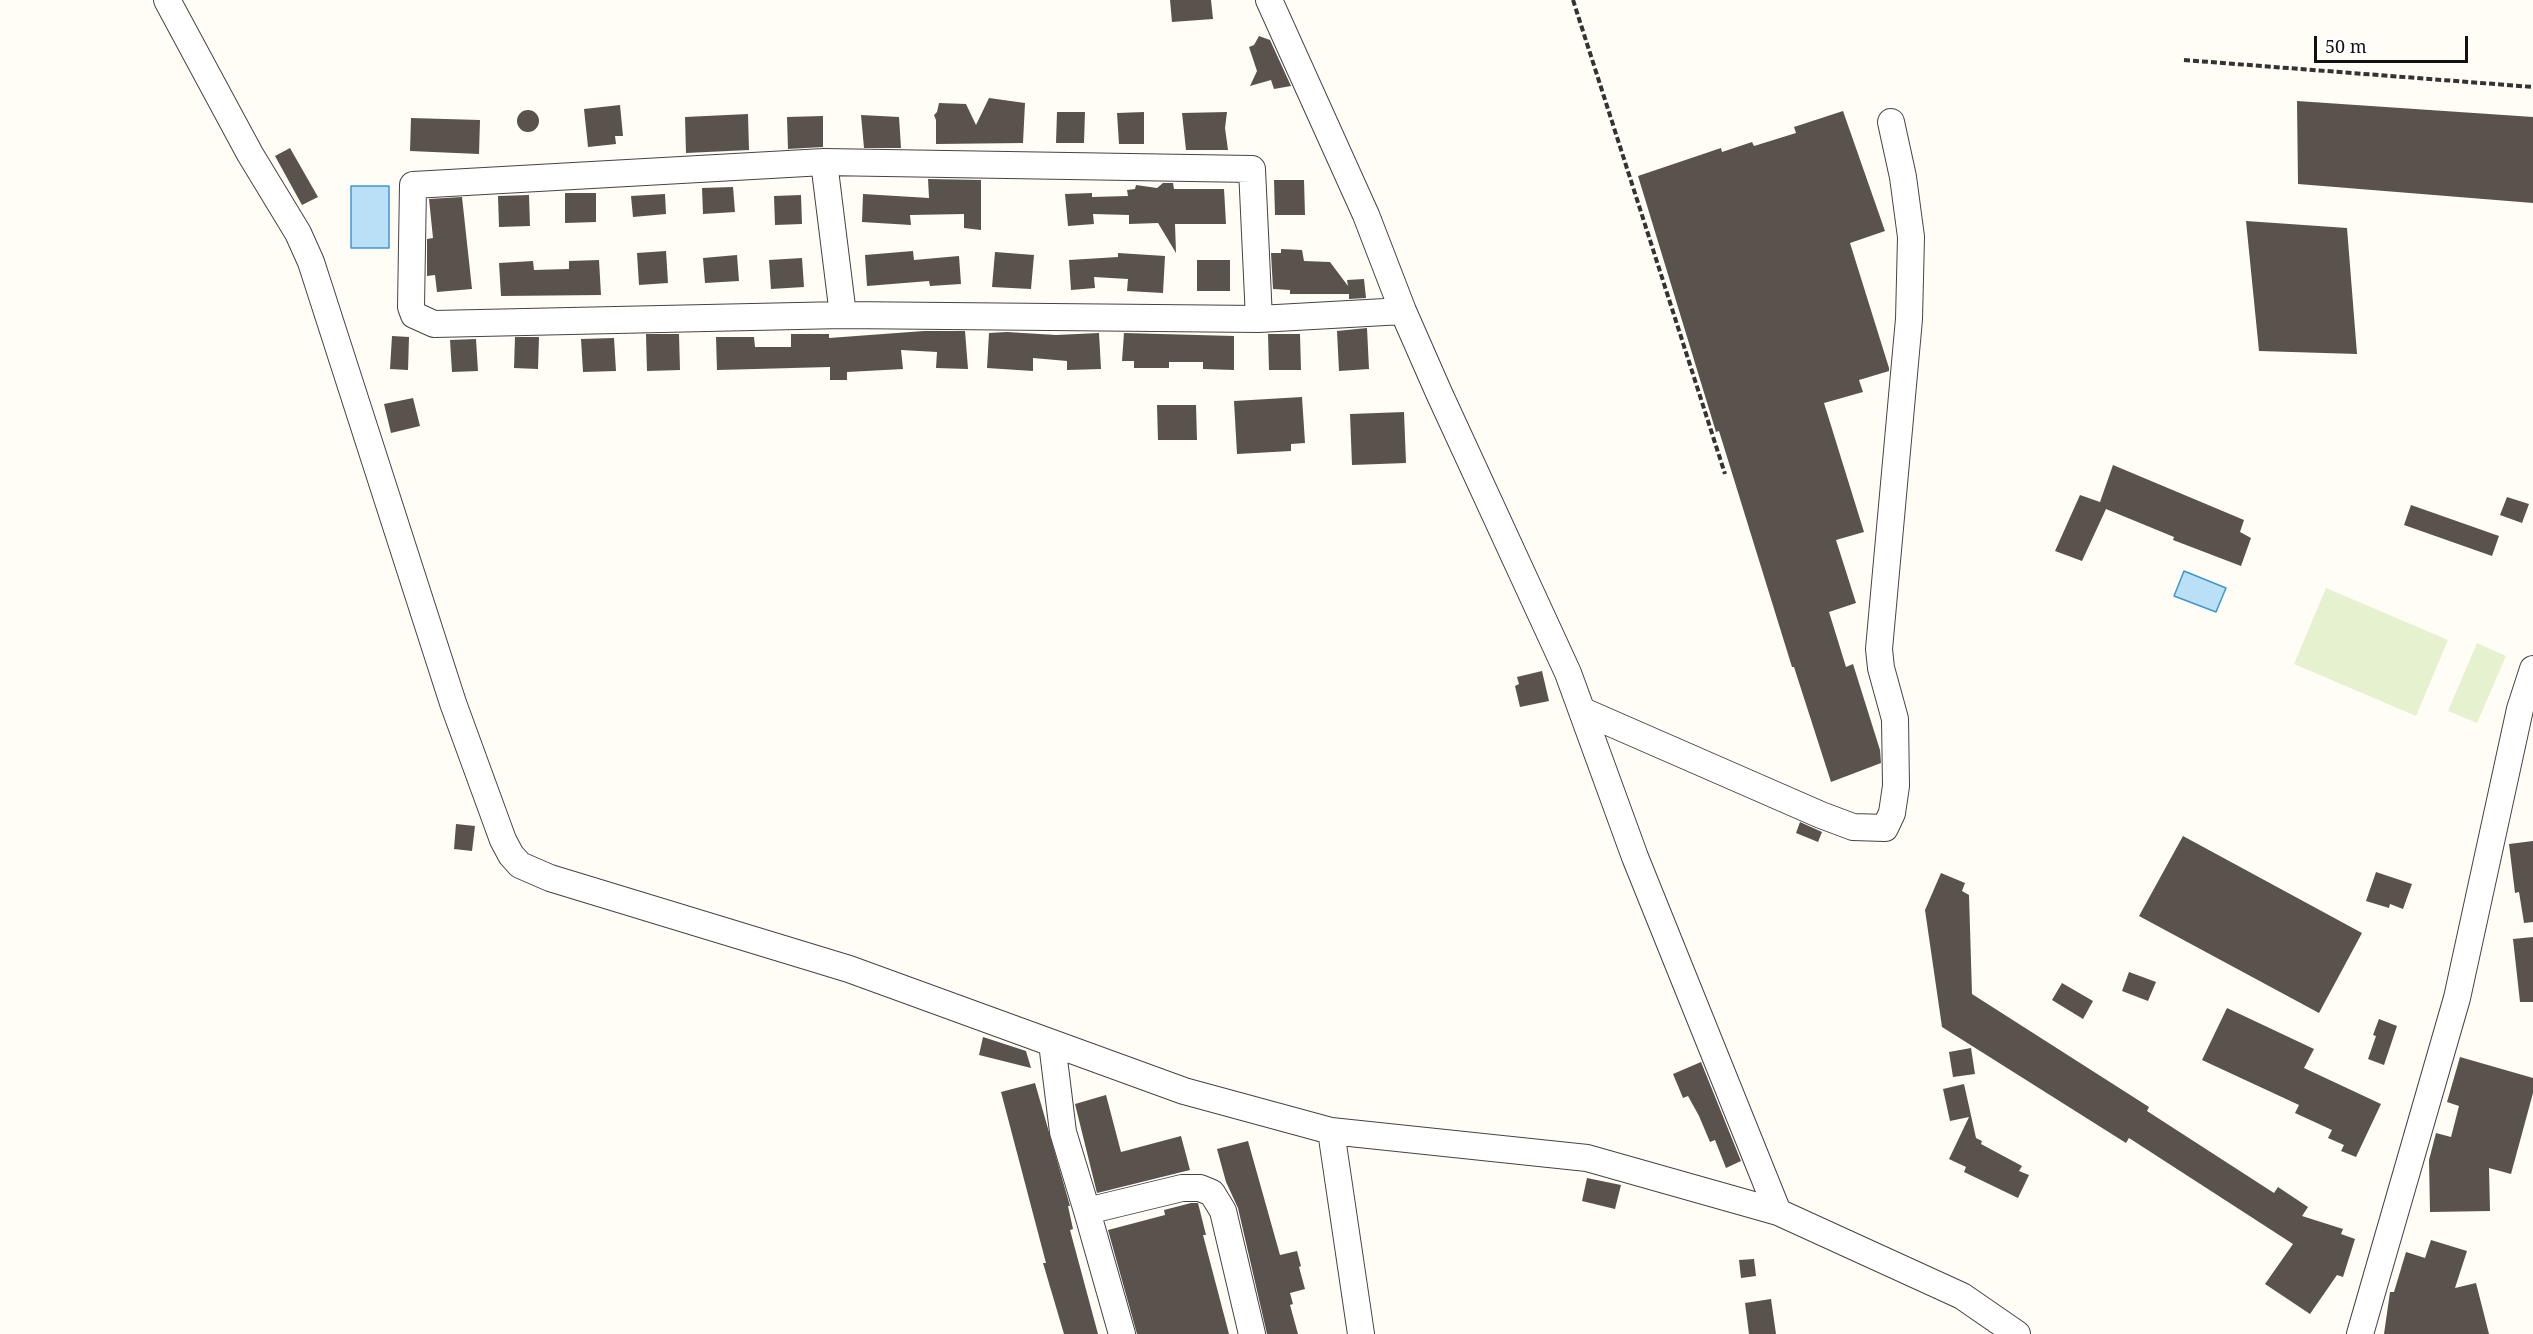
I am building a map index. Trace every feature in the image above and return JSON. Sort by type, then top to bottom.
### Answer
[{"type":"street","points":[[167,0],[250,154],[298,233],[311,262],[453,703],[511,855],[533,873],[849,969],[1184,1091],[1331,1131],[1587,1158],[1778,1212],[1962,1296],[2017,1334]]},
{"type":"street","points":[[1269,0],[1366,214],[1403,311],[1583,711],[1635,856],[1778,1212]]},
{"type":"street","points":[[1583,711],[1821,815],[1853,827],[1885,828],[1892,813],[1896,786],[1895,719],[1881,668],[1879,649],[1909,319],[1911,237],[1903,177],[1891,122]]},
{"type":"street","points":[[1259,319],[1252,169],[824,162],[413,185],[411,307],[414,315],[434,324],[843,315],[1259,319],[1403,311]]},
{"type":"street","points":[[824,162],[843,315]]},
{"type":"street","points":[[2360,1334],[2457,998],[2520,709],[2533,669]]},
{"type":"street","points":[[1052,1043],[1063,1132],[1122,1334]]},
{"type":"street","points":[[1331,1131],[1361,1334]]},
{"type":"street","points":[[1087,1211],[1182,1188],[1200,1188],[1212,1193],[1223,1211],[1252,1334]]},
{"type":"path","points":[[1573,0],[1725,474]]},
{"type":"path","points":[[2184,60],[2533,87]]},
{"type":"green space","points":[[2326,588],[2448,640],[2416,716],[2294,664]]},
{"type":"green space","points":[[2477,643],[2506,656],[2477,723],[2448,711]]},
{"type":"water","points":[[351,186],[389,186],[389,248],[351,248]]},
{"type":"water","points":[[2184,571],[2226,588],[2216,612],[2174,596]]},
{"type":"building","points":[[1170,0],[1211,0],[1213,19],[1172,22]]},
{"type":"building","points":[[1259,36],[1270,40],[1291,86],[1274,89],[1271,80],[1250,86],[1257,71],[1249,47],[1254,45]]},
{"type":"building","points":[[989,98],[1025,103],[1023,143],[936,144],[934,115],[939,103],[966,104],[976,125]]},
{"type":"building","points":[[2297,101],[2533,117],[2533,203],[2298,184]]},
{"type":"building","points":[[620,105],[623,136],[615,136],[616,144],[588,147],[584,109]]},
{"type":"building","points":[[528,110],[536,113],[539,121],[536,129],[528,132],[520,129],[517,121],[520,113]]},
{"type":"building","points":[[1843,111],[1885,231],[1850,243],[1889,371],[1859,380],[1863,392],[1824,403],[1864,532],[1836,540],[1856,603],[1829,612],[1846,667],[1853,664],[1880,750],[1881,763],[1831,782],[1794,667],[1792,667],[1719,431],[1716,432],[1638,176],[1721,148],[1722,152],[1752,142],[1754,146],[1796,133],[1794,127]]},
{"type":"building","points":[[1057,112],[1085,112],[1084,143],[1056,143]]},
{"type":"building","points":[[1144,112],[1144,144],[1119,144],[1117,113]]},
{"type":"building","points":[[1227,112],[1225,128],[1228,150],[1186,150],[1182,113]]},
{"type":"building","points":[[748,114],[749,150],[686,153],[685,117]]},
{"type":"building","points":[[861,115],[899,117],[901,148],[864,148]]},
{"type":"building","points":[[823,116],[823,147],[788,149],[787,117]]},
{"type":"building","points":[[411,118],[480,120],[479,154],[410,151]]},
{"type":"building","points":[[290,148],[318,197],[302,205],[275,156]]},
{"type":"building","points":[[928,179],[981,180],[981,230],[964,228],[964,214],[910,215],[911,225],[862,222],[863,194],[929,198]]},
{"type":"building","points":[[1274,180],[1304,180],[1305,215],[1275,215]]},
{"type":"building","points":[[1163,183],[1173,183],[1174,189],[1224,189],[1226,224],[1175,224],[1176,253],[1158,223],[1129,224],[1129,215],[1093,214],[1094,224],[1068,226],[1065,194],[1092,193],[1092,197],[1128,196],[1127,190],[1135,189],[1136,185],[1157,188]]},
{"type":"building","points":[[733,187],[735,212],[703,214],[702,188]]},
{"type":"building","points":[[565,193],[596,193],[596,222],[565,223]]},
{"type":"building","points":[[665,194],[666,214],[633,217],[631,196]]},
{"type":"building","points":[[529,195],[530,226],[499,227],[498,196]]},
{"type":"building","points":[[801,195],[802,224],[775,225],[774,196]]},
{"type":"building","points":[[462,197],[472,289],[437,292],[435,275],[427,276],[427,239],[433,238],[429,199]]},
{"type":"building","points":[[2246,221],[2347,228],[2357,354],[2259,351]]},
{"type":"building","points":[[1281,249],[1302,250],[1304,261],[1330,262],[1348,286],[1347,280],[1364,279],[1366,298],[1349,299],[1349,294],[1290,294],[1290,290],[1273,289],[1271,253],[1281,253]]},
{"type":"building","points":[[666,251],[668,283],[639,285],[637,253]]},
{"type":"building","points":[[913,251],[914,260],[959,256],[961,284],[930,286],[929,281],[867,286],[865,255]]},
{"type":"building","points":[[995,252],[1034,255],[1031,289],[992,287]]},
{"type":"building","points":[[1118,253],[1165,256],[1163,293],[1127,291],[1128,279],[1094,277],[1095,288],[1071,290],[1069,260],[1118,257]]},
{"type":"building","points":[[737,255],[739,281],[705,283],[703,258]]},
{"type":"building","points":[[802,258],[804,287],[771,289],[769,260]]},
{"type":"building","points":[[599,260],[601,295],[501,296],[499,263],[533,261],[534,270],[569,269],[569,261]]},
{"type":"building","points":[[1197,260],[1230,260],[1230,291],[1197,291]]},
{"type":"building","points":[[1367,328],[1369,369],[1339,371],[1337,331]]},
{"type":"building","points":[[924,331],[965,331],[968,369],[936,368],[937,352],[901,350],[903,369],[847,372],[847,380],[830,380],[830,367],[717,370],[716,337],[754,337],[755,347],[791,347],[791,334],[829,334],[829,338]]},
{"type":"building","points":[[989,333],[1056,335],[1099,333],[1101,369],[1067,370],[1067,361],[1033,358],[1033,371],[987,368]]},
{"type":"building","points":[[1124,333],[1234,336],[1234,370],[1203,369],[1203,362],[1169,362],[1169,368],[1134,368],[1134,361],[1122,361]]},
{"type":"building","points":[[646,334],[679,334],[680,370],[647,371]]},
{"type":"building","points":[[1268,334],[1300,334],[1301,370],[1269,370]]},
{"type":"building","points":[[392,336],[409,337],[408,370],[390,369]]},
{"type":"building","points":[[515,337],[539,337],[538,369],[514,368]]},
{"type":"building","points":[[614,338],[616,371],[583,372],[581,339]]},
{"type":"building","points":[[476,339],[478,371],[452,372],[450,340]]},
{"type":"building","points":[[1302,397],[1305,443],[1291,444],[1291,451],[1237,454],[1234,401]]},
{"type":"building","points":[[413,398],[420,426],[391,433],[384,404]]},
{"type":"building","points":[[1157,405],[1196,405],[1197,440],[1158,440]]},
{"type":"building","points":[[1404,412],[1406,463],[1352,465],[1350,414]]},
{"type":"building","points":[[2113,465],[2244,520],[2240,532],[2251,538],[2241,566],[2173,540],[2174,537],[2106,509],[2082,561],[2055,551],[2080,495],[2100,502]]},
{"type":"building","points":[[2507,497],[2529,504],[2522,523],[2500,515]]},
{"type":"building","points":[[2411,505],[2499,536],[2492,556],[2404,525]]},
{"type":"building","points":[[1542,671],[1549,701],[1520,707],[1515,686],[1519,684],[1517,677]]},
{"type":"building","points":[[1800,822],[1822,832],[1818,842],[1796,833]]},
{"type":"building","points":[[456,824],[475,826],[472,851],[454,849]]},
{"type":"building","points":[[2183,836],[2362,933],[2319,1013],[2139,916]]},
{"type":"building","points":[[2533,841],[2533,922],[2524,923],[2519,892],[2515,893],[2509,844]]},
{"type":"building","points":[[2376,872],[2412,884],[2403,909],[2390,904],[2389,908],[2366,901]]},
{"type":"building","points":[[1941,873],[1965,883],[1962,891],[1969,895],[1972,994],[2149,1107],[2147,1111],[2274,1193],[2278,1187],[2308,1207],[2302,1216],[2343,1229],[2341,1234],[2355,1239],[2343,1277],[2337,1275],[2310,1314],[2265,1284],[2293,1244],[2129,1138],[2126,1143],[1942,1027],[1925,910]]},
{"type":"building","points":[[2533,937],[2533,1002],[2520,1002],[2513,939]]},
{"type":"building","points":[[2129,972],[2156,982],[2148,1001],[2122,991]]},
{"type":"building","points":[[2062,983],[2093,1001],[2083,1019],[2052,1000]]},
{"type":"building","points":[[2227,1008],[2314,1049],[2304,1068],[2381,1104],[2356,1157],[2341,1151],[2344,1145],[2328,1138],[2332,1130],[2295,1113],[2299,1105],[2202,1060]]},
{"type":"building","points":[[2379,1019],[2397,1026],[2384,1065],[2368,1059]]},
{"type":"building","points":[[983,1037],[1026,1051],[1031,1068],[979,1055]]},
{"type":"building","points":[[1971,1048],[1975,1074],[1953,1077],[1949,1052]]},
{"type":"building","points":[[2460,1057],[2533,1078],[2533,1093],[2511,1174],[2489,1168],[2490,1211],[2430,1212],[2429,1160],[2436,1133],[2451,1137],[2459,1106],[2447,1102]]},
{"type":"building","points":[[1701,1062],[1741,1161],[1726,1168],[1715,1140],[1710,1142],[1699,1116],[1688,1096],[1683,1098],[1673,1074]]},
{"type":"building","points":[[1035,1083],[1070,1206],[1068,1206],[1073,1229],[1070,1230],[1098,1334],[1064,1334],[1043,1263],[1046,1263],[1001,1092]]},
{"type":"building","points":[[1964,1084],[1976,1138],[1982,1141],[1981,1144],[2022,1166],[2019,1171],[2029,1175],[2018,1198],[1964,1172],[1966,1167],[1949,1159],[1969,1117],[1950,1121],[1943,1089]]},
{"type":"building","points":[[1106,1095],[1121,1152],[1181,1136],[1190,1170],[1097,1193],[1075,1104]]},
{"type":"building","points":[[1248,1141],[1280,1255],[1297,1251],[1301,1266],[1299,1267],[1305,1289],[1290,1293],[1293,1304],[1290,1305],[1298,1334],[1267,1334],[1238,1208],[1226,1182],[1217,1149]]},
{"type":"building","points":[[1587,1178],[1621,1185],[1615,1209],[1582,1201]]},
{"type":"building","points":[[1198,1203],[1206,1235],[1203,1235],[1229,1334],[1137,1334],[1108,1230],[1165,1215],[1164,1210]]},
{"type":"building","points":[[2431,1240],[2467,1251],[2455,1288],[2476,1283],[2489,1334],[2384,1334],[2390,1292],[2394,1292],[2406,1252],[2425,1258]]},
{"type":"building","points":[[1754,1259],[1756,1276],[1741,1278],[1739,1260]]},
{"type":"building","points":[[1771,1299],[1776,1334],[1749,1334],[1745,1303]]}]
